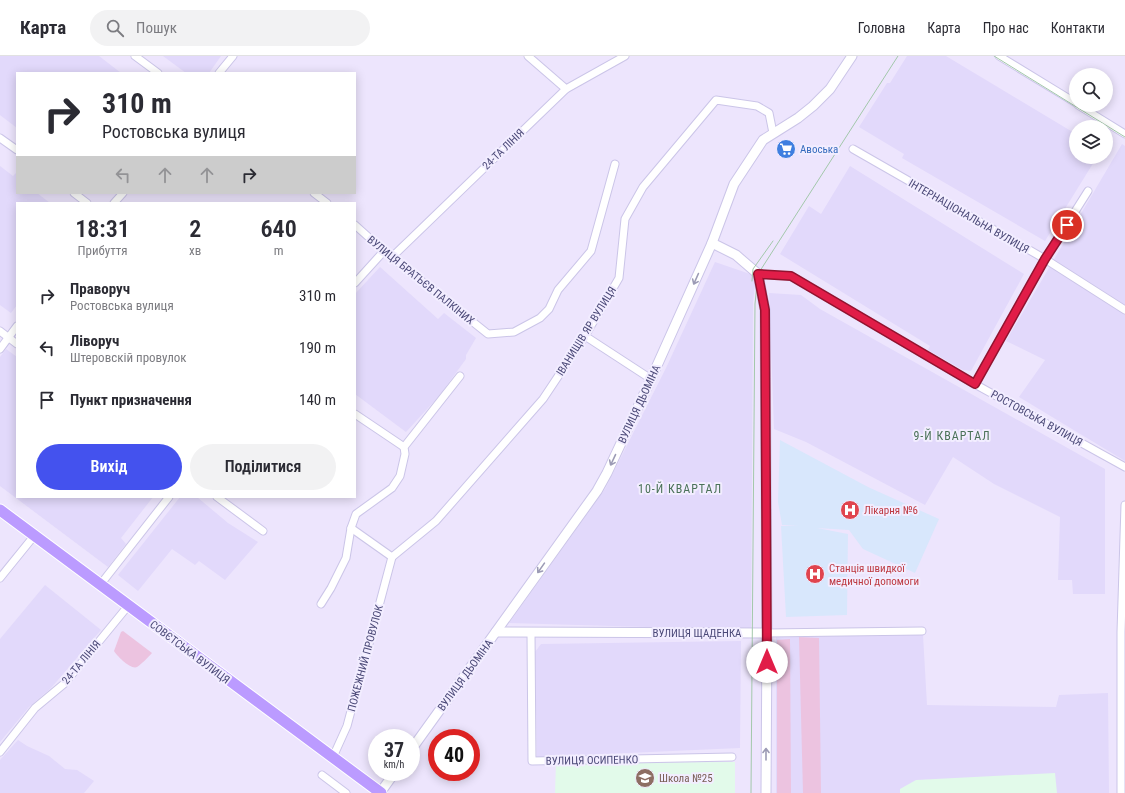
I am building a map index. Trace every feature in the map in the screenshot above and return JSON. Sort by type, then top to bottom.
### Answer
[{"type":"main road","name":"СОВЄТСЬКА ВУЛИЦЯ","points":[[0,510],[241,690],[333,756],[380,793]]},
{"type":"street","points":[[135,56],[157,72]]},
{"type":"street","points":[[220,72],[233,56]]},
{"type":"street","points":[[528,56],[566,89]]},
{"type":"street","name":"24-ТА ЛІНІЯ","points":[[392,257],[566,89],[625,56]]},
{"type":"street","name":"ВУЛИЦЯ ДЬОМІНА","points":[[420,738],[597,490],[607,473],[712,243],[734,184],[763,140],[798,118],[813,106],[830,88],[852,56]]},
{"type":"street","points":[[999,56],[1069,99]]},
{"type":"street","name":"ІВАНИЩІВ ЯР ВУЛИЦЯ","points":[[392,557],[436,521],[538,404],[585,336],[619,278],[625,219],[643,187],[716,100],[756,106],[769,113],[773,133]]},
{"type":"street","points":[[1090,112],[1125,134]]},
{"type":"street","points":[[0,138],[16,149]]},
{"type":"street","name":"ІНТЕРНАЦІОНАЛЬНА ВУЛИЦЯ","points":[[853,149],[1045,259],[1125,310]]},
{"type":"street","name":"ВУЛИЦЯ БРАТЬЄВ ПАЛКІНИХ","points":[[356,226],[384,252],[488,334],[514,332],[540,318],[548,309],[558,290],[591,251],[614,164]]},
{"type":"street","points":[[975,384],[1045,259],[1088,191]]},
{"type":"street","points":[[75,194],[86,202]]},
{"type":"street","points":[[115,202],[121,194]]},
{"type":"street","points":[[315,194],[326,202]]},
{"type":"street","points":[[712,243],[736,254],[758,274],[765,310],[767,633],[766,793]]},
{"type":"street","points":[[356,282],[384,252]]},
{"type":"street","name":"РОСТОВСЬКА ВУЛИЦЯ","points":[[758,274],[791,276],[975,384],[1125,467]]},
{"type":"street","points":[[0,349],[16,327]]},
{"type":"street","points":[[0,331],[16,343]]},
{"type":"street","points":[[585,336],[651,379]]},
{"type":"street","points":[[321,604],[346,558],[351,528],[356,514],[392,488],[400,476],[405,454],[404,446],[460,376]]},
{"type":"street","points":[[356,415],[404,446]]},
{"type":"street","points":[[100,585],[168,498]]},
{"type":"street","points":[[218,498],[263,531]]},
{"type":"street","points":[[1121,793],[1125,505]]},
{"type":"street","points":[[351,528],[392,557]]},
{"type":"street","points":[[0,578],[34,536]]},
{"type":"street","name":"ПОЖЕЖНИЙ ПРОВУЛОК","points":[[333,756],[347,726],[392,557]]},
{"type":"street","name":"24-ТА ЛІНІЯ","points":[[0,752],[34,708],[65,683],[128,606]]},
{"type":"street","name":"ВУЛИЦЯ ЩАДЕНКА","points":[[496,632],[922,632]]},
{"type":"street","name":"ВУЛИЦЯ ОСИПЕНКО","points":[[531,633],[532,761],[732,757]]},
{"type":"street","points":[[322,775],[346,793]]},
{"type":"street","points":[[380,793],[389,781]]},
{"type":"shaded area","points":[[0,56],[99,56],[120,72],[16,72],[16,127],[0,115]]},
{"type":"shaded area","points":[[163,56],[221,56],[210,72],[185,72]]},
{"type":"shaded area","points":[[907,56],[946,56],[1069,130],[1069,164],[1093,164],[1045,241],[902,158],[904,154],[859,127],[887,83],[890,83]]},
{"type":"shaded area","points":[[1122,144],[1125,146],[1125,461],[1019,397],[1045,360],[1006,341],[1110,164],[1113,164],[1113,159]]},
{"type":"shaded area","points":[[0,166],[13,176],[16,173],[16,194],[38,194],[49,202],[16,202],[16,306],[11,313],[0,305]]},
{"type":"shaded area","points":[[850,166],[1024,274],[971,371],[963,370],[928,350],[930,346],[780,254],[809,206],[821,214]]},
{"type":"shaded area","points":[[715,262],[756,276],[753,302],[751,630],[509,623],[605,489],[666,368]]},
{"type":"shaded area","points":[[380,267],[438,319],[444,313],[476,338],[466,355],[466,359],[439,396],[406,432],[356,395],[356,293]]},
{"type":"shaded area","points":[[769,293],[801,295],[820,309],[1105,469],[1105,594],[1073,594],[1072,580],[1058,580],[1060,517],[994,484],[953,457],[925,505],[806,442],[774,429]]},
{"type":"shaded area","points":[[6,349],[16,356],[16,498],[0,486],[0,357]]},
{"type":"shaded area","name":"Лікарня №6","points":[[780,440],[868,487],[939,519],[915,573],[863,549],[849,530],[817,528],[848,534],[847,615],[786,617],[781,526],[798,526],[782,525],[778,502]]},
{"type":"shaded area","points":[[16,498],[152,498],[121,538],[126,544],[108,567]]},
{"type":"shaded area","points":[[179,498],[198,498],[228,523],[258,542],[225,580],[199,561],[195,565],[172,549],[138,591],[118,575]]},
{"type":"shaded area","points":[[45,585],[101,630],[51,688],[29,707],[0,742],[0,639]]},
{"type":"shaded area","points":[[123,631],[152,653],[137,667],[128,665],[114,651],[121,632]]},
{"type":"shaded area","points":[[923,635],[927,705],[1056,707],[1059,695],[1108,693],[1109,793],[776,793],[776,637]]},
{"type":"shaded area","points":[[799,637],[819,638],[821,793],[803,793]]},
{"type":"shaded area","points":[[790,639],[791,793],[777,793],[777,640]]},
{"type":"shaded area","points":[[741,641],[740,748],[537,757],[535,652],[541,644]]},
{"type":"shaded area","points":[[18,740],[27,746],[49,756],[65,769],[77,770],[94,781],[84,793],[0,793],[0,760]]},
{"type":"shaded area","name":"Школа №25","points":[[735,762],[735,793],[555,793],[556,763]]},
{"type":"shaded area","points":[[1055,773],[1057,793],[900,793],[900,789],[916,780]]},
{"type":"tram line","points":[[751,793],[755,304],[758,274],[898,56]]},
{"type":"tram line","points":[[994,56],[1125,137]]},
{"type":"tram line","points":[[752,281],[753,269],[773,241]]},
{"type":"place","name":"Авоська","points":[[786,149]]},
{"type":"place","name":"Лікарня №6","points":[[850,510]]},
{"type":"place","name":"Станція швидкої медичної допомоги","points":[[815,574]]},
{"type":"place","name":"Школа №25","points":[[645,778]]},
{"type":"district","name":"9-Й КВАРТАЛ","points":[[952,436]]},
{"type":"district","name":"10-Й КВАРТАЛ","points":[[680,489]]},
{"type":"route","points":[[767,662],[765,310],[758,274],[791,276],[975,384],[1045,259],[1067,225]]}]
